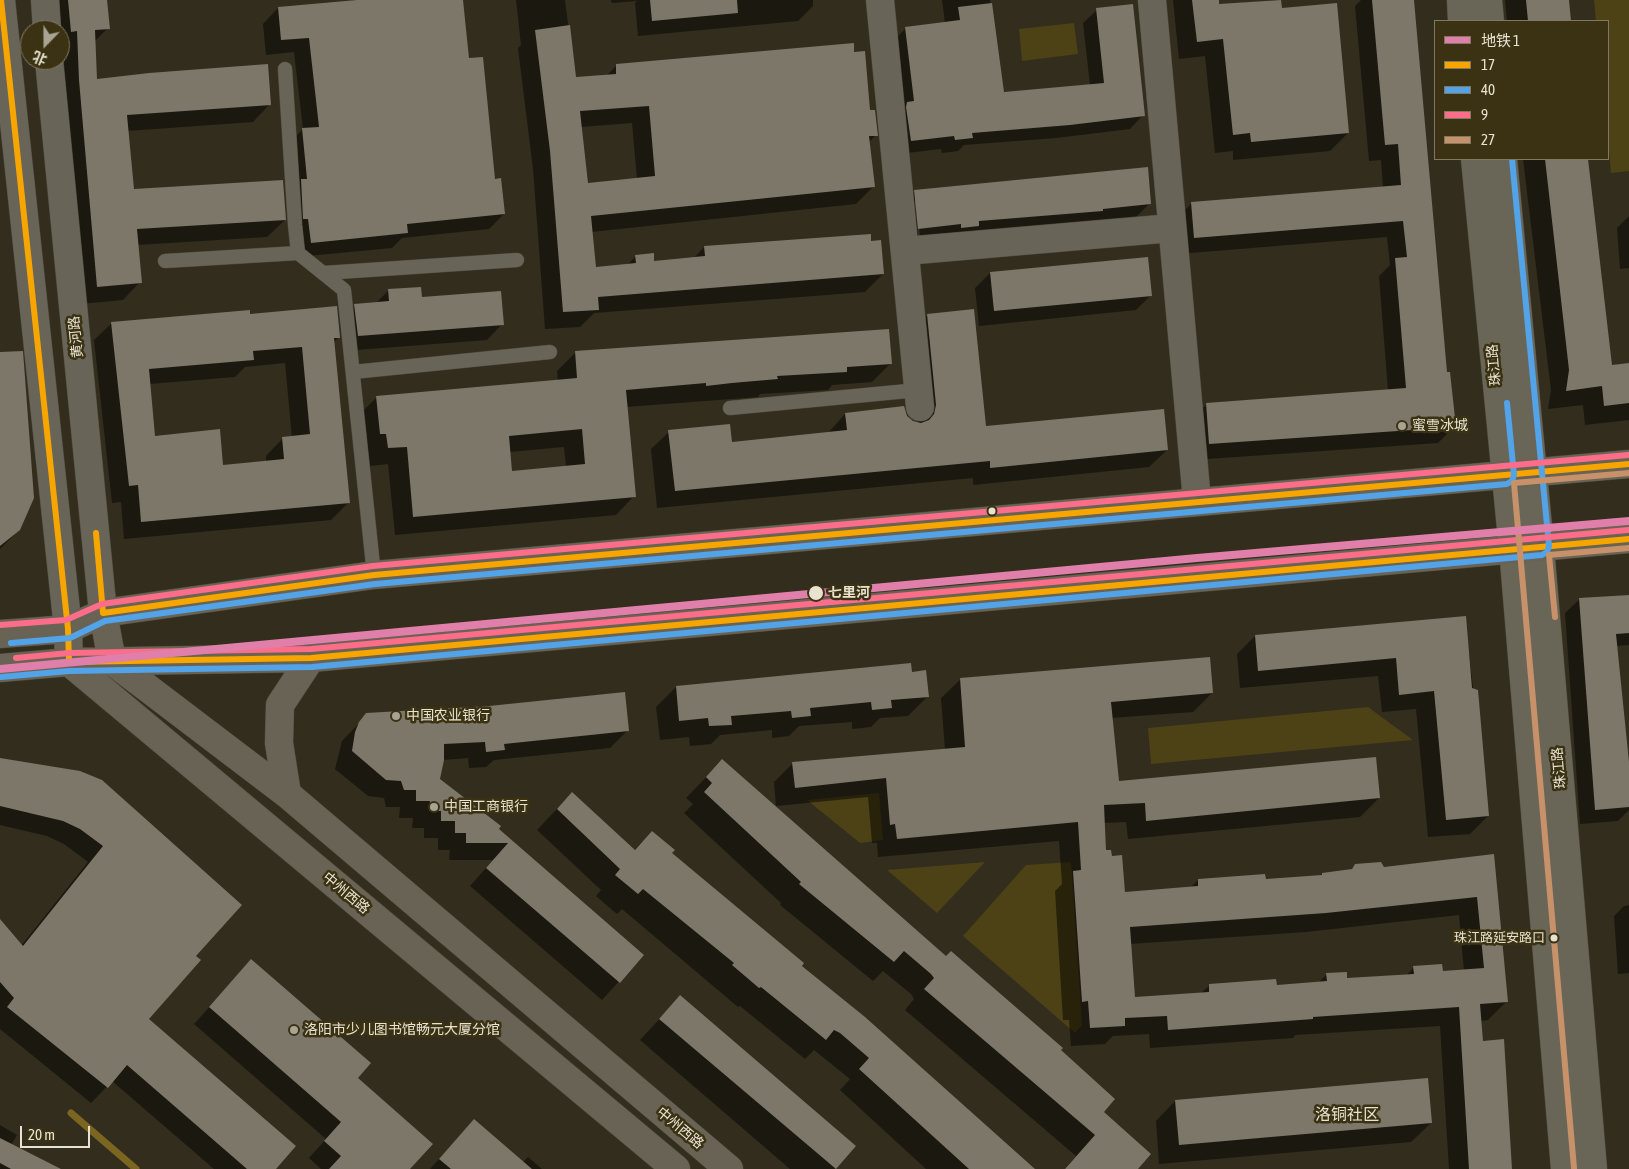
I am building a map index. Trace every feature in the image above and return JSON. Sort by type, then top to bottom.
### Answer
[{"type":"main road","points":[[1460,0],[1462,20]]},
{"type":"main road","points":[[1488,0],[1490,20]]},
{"type":"main road","name":"珠江路","points":[[1475,160],[1512,549],[1565,1169]]},
{"type":"main road","name":"珠江路","points":[[1503,160],[1540,546],[1593,1169]]},
{"type":"main road","points":[[0,634],[68,629],[104,613],[374,575],[1629,464]]},
{"type":"main road","points":[[0,668],[70,662],[311,658],[1629,539]]},
{"type":"main road","points":[[104,613],[112,661]]},
{"type":"main road","points":[[287,794],[279,743],[280,705],[311,658]]},
{"type":"main road","name":"中州西路","points":[[112,661],[287,794],[729,1169]]},
{"type":"main road","name":"中州西路","points":[[70,662],[676,1169]]},
{"type":"street","points":[[1,0],[4,64],[68,629],[70,662]]},
{"type":"street","points":[[45,0],[46,20]]},
{"type":"street","points":[[1152,0],[1196,501]]},
{"type":"street","points":[[888,1],[904,251],[919,399]]},
{"type":"street","name":"黄河路","points":[[50,70],[104,613]]},
{"type":"street","points":[[904,251],[1172,228]]},
{"type":"lane","points":[[285,69],[298,253]]},
{"type":"lane","points":[[165,261],[298,253],[344,290],[374,575]]},
{"type":"lane","points":[[324,273],[517,260]]},
{"type":"lane","points":[[353,372],[550,352]]},
{"type":"lane","points":[[730,408],[919,399]]},
{"type":"shaded area","points":[[1594,0],[1629,0],[1629,171],[1611,173],[1609,152],[1609,20],[1596,20]]},
{"type":"shaded area","points":[[1074,23],[1078,54],[1022,61],[1019,29]]},
{"type":"shaded area","points":[[1368,707],[1413,740],[1151,764],[1148,728]]},
{"type":"shaded area","points":[[879,793],[883,840],[860,843],[807,800]]},
{"type":"shaded area","points":[[985,862],[937,913],[887,870]]},
{"type":"shaded area","points":[[1071,862],[1082,1025],[1075,1033],[963,936],[1026,865]]},
{"type":"building","points":[[68,0],[107,0],[110,29],[95,30],[97,79],[268,64],[271,105],[127,115],[134,189],[283,180],[286,220],[137,229],[142,283],[97,287],[79,80],[77,31],[71,32]]},
{"type":"building","points":[[357,0],[463,0],[469,58],[483,57],[495,179],[501,178],[505,214],[407,224],[408,233],[311,243],[308,219],[303,219],[301,179],[307,179],[302,128],[319,127],[309,38],[281,40],[278,7]]},
{"type":"building","points":[[650,0],[737,0],[738,13],[652,21]]},
{"type":"building","points":[[1192,0],[1219,0],[1219,4],[1281,0],[1282,8],[1337,3],[1349,133],[1251,142],[1250,133],[1233,135],[1223,39],[1197,42]]},
{"type":"building","points":[[1372,0],[1414,0],[1447,372],[1450,372],[1456,427],[1209,444],[1206,403],[1406,388],[1395,258],[1407,257],[1403,221],[1194,238],[1191,202],[1401,185],[1398,144],[1385,145]]},
{"type":"building","points":[[1526,0],[1569,0],[1571,20],[1528,20]]},
{"type":"building","points":[[992,3],[1004,92],[1104,83],[1096,8],[1133,4],[1145,116],[1070,125],[972,133],[973,138],[955,140],[954,136],[911,141],[906,107],[907,102],[914,101],[905,27],[960,20],[958,7]]},
{"type":"building","points":[[570,25],[576,77],[616,74],[616,64],[854,43],[854,52],[865,51],[870,110],[875,110],[878,136],[869,136],[875,187],[591,216],[596,267],[636,263],[635,255],[654,253],[654,261],[705,256],[704,246],[871,234],[871,241],[881,240],[884,274],[598,297],[599,310],[563,312],[550,151],[535,30]],"holes":[[[649,106],[655,176],[588,183],[580,111]]]},
{"type":"building","points":[[1545,160],[1588,160],[1612,365],[1629,363],[1629,403],[1604,406],[1602,386],[1566,391],[1569,370]]},
{"type":"building","points":[[1148,167],[1151,204],[1103,209],[1103,211],[979,221],[979,226],[961,228],[961,224],[918,229],[914,190]]},
{"type":"building","points":[[1148,257],[1152,296],[994,311],[990,272]]},
{"type":"building","points":[[421,287],[422,297],[501,291],[504,325],[358,336],[354,304],[389,301],[388,289]]},
{"type":"building","points":[[337,306],[340,338],[334,338],[350,503],[141,522],[138,485],[129,486],[111,322],[250,310],[250,314]],"holes":[[[302,347],[310,434],[282,437],[284,459],[223,465],[220,429],[155,436],[149,369],[254,360],[253,351]]]},
{"type":"building","points":[[974,309],[986,426],[1164,409],[1168,450],[990,468],[990,461],[675,491],[668,430],[730,424],[732,442],[847,430],[845,413],[904,406],[907,416],[913,421],[921,423],[929,420],[934,414],[936,405],[927,314]]},
{"type":"building","points":[[889,329],[892,364],[847,367],[847,372],[777,376],[778,379],[706,386],[706,383],[626,390],[636,497],[413,517],[407,447],[388,448],[386,434],[380,434],[376,396],[577,378],[575,351]],"holes":[[[582,429],[585,464],[512,471],[509,436]]]},
{"type":"building","points":[[23,351],[34,498],[20,530],[0,546],[0,352]]},
{"type":"building","points":[[1629,595],[1629,633],[1616,634],[1629,762],[1629,807],[1595,810],[1579,598]]},
{"type":"building","points":[[1466,616],[1472,688],[1478,690],[1489,816],[1446,820],[1434,691],[1399,695],[1396,658],[1258,671],[1255,635]]},
{"type":"building","points":[[1210,657],[1213,693],[1111,702],[1119,781],[1376,757],[1380,798],[1146,821],[1145,803],[1104,805],[1106,850],[1111,850],[1112,856],[1122,855],[1125,892],[1198,886],[1198,879],[1265,874],[1266,879],[1322,875],[1322,873],[1352,869],[1355,864],[1381,862],[1384,867],[1494,854],[1508,1002],[1480,1004],[1483,1041],[1504,1039],[1512,1169],[1469,1169],[1459,1007],[1313,1017],[1313,1019],[1168,1030],[1167,1016],[1125,1018],[1125,1026],[1090,1028],[1088,1001],[1082,1002],[1073,871],[1081,870],[1078,822],[897,839],[895,824],[890,825],[886,778],[795,788],[792,762],[965,747],[960,678]],"holes":[[[1477,897],[1484,968],[1443,971],[1442,964],[1413,966],[1414,974],[1347,978],[1347,972],[1326,973],[1327,981],[1277,985],[1276,979],[1209,984],[1209,992],[1135,997],[1130,927],[1326,913]]]},
{"type":"building","points":[[911,663],[912,672],[926,670],[929,697],[891,700],[892,708],[872,710],[871,702],[810,708],[811,716],[792,718],[791,711],[731,716],[732,725],[709,726],[708,718],[679,721],[676,686]]},
{"type":"building","points":[[625,692],[629,731],[504,744],[505,750],[486,752],[485,742],[444,744],[444,760],[440,779],[501,826],[499,829],[644,955],[620,983],[486,868],[508,843],[466,843],[466,833],[455,833],[455,821],[441,821],[441,811],[429,811],[430,801],[416,801],[416,790],[404,790],[401,781],[386,780],[352,751],[355,732],[359,722],[366,713],[489,706]]},
{"type":"building","points":[[0,758],[80,771],[102,780],[242,905],[196,956],[201,960],[149,1019],[296,1146],[276,1169],[247,1169],[127,1065],[108,1088],[7,1007],[14,998],[0,982],[0,919],[23,946],[103,846],[80,829],[63,821],[0,806]]},
{"type":"building","points":[[722,759],[946,956],[951,951],[1063,1048],[1061,1050],[1115,1099],[1104,1112],[1151,1154],[1138,1169],[1065,1169],[1095,1135],[924,989],[934,978],[931,974],[904,951],[894,962],[799,884],[801,882],[704,792],[712,783],[706,777]]},
{"type":"building","points":[[572,792],[635,850],[652,831],[675,850],[672,853],[804,963],[802,966],[865,1017],[1035,1169],[969,1169],[859,1069],[869,1058],[840,1033],[834,1030],[826,1040],[761,987],[759,988],[732,965],[734,963],[643,889],[638,894],[615,875],[620,869],[557,809]]},
{"type":"building","points":[[251,959],[371,1063],[358,1078],[433,1144],[410,1169],[329,1169],[341,1156],[324,1141],[341,1122],[209,1007]]},
{"type":"building","points":[[680,995],[856,1146],[836,1169],[659,1019]]},
{"type":"building","points":[[1428,1078],[1432,1123],[1179,1145],[1175,1100]]},
{"type":"building","points":[[474,1119],[532,1169],[451,1169],[439,1159]]},
{"type":"building","points":[[0,1138],[61,1169],[11,1169],[0,1163]]},
{"type":"waterway","points":[[71,1113],[136,1169]]},
{"type":"metro line","name":"1","points":[[0,669],[1197,558],[1629,521]]},
{"type":"transit line","name":"17","points":[[1,0],[68,629],[69,662],[311,658],[1629,539]]},
{"type":"transit line","name":"40","points":[[1,677],[69,671],[312,667],[1542,555],[1547,552],[1549,546],[1512,160]]},
{"type":"transit line","name":"40","points":[[11,643],[70,638],[105,621],[375,584],[1507,484],[1512,481],[1514,475],[1507,403]]},
{"type":"transit line","name":"9","points":[[0,625],[66,620],[102,604],[373,566],[1628,455]]},
{"type":"transit line","name":"17","points":[[96,533],[103,613],[374,575],[1629,464]]},
{"type":"transit line","name":"27","points":[[1574,1168],[1514,483],[1629,473]]},
{"type":"transit line","name":"9","points":[[16,658],[69,653],[311,649],[1628,530]]},
{"type":"transit line","name":"27","points":[[1555,617],[1549,555],[1629,548]]},
{"type":"place","name":"蜜雪冰城","points":[[1402,426]]},
{"type":"place","name":"七里河","points":[[816,593]]},
{"type":"place","name":"中国农业银行","points":[[396,716]]},
{"type":"place","name":"中国工商银行","points":[[434,807]]},
{"type":"place","name":"珠江路延安路口","points":[[1554,938]]},
{"type":"place","name":"洛阳市少儿图书馆畅元大厦分馆","points":[[294,1030]]},
{"type":"district","name":"洛铜社区","points":[[1347,1115]]}]
